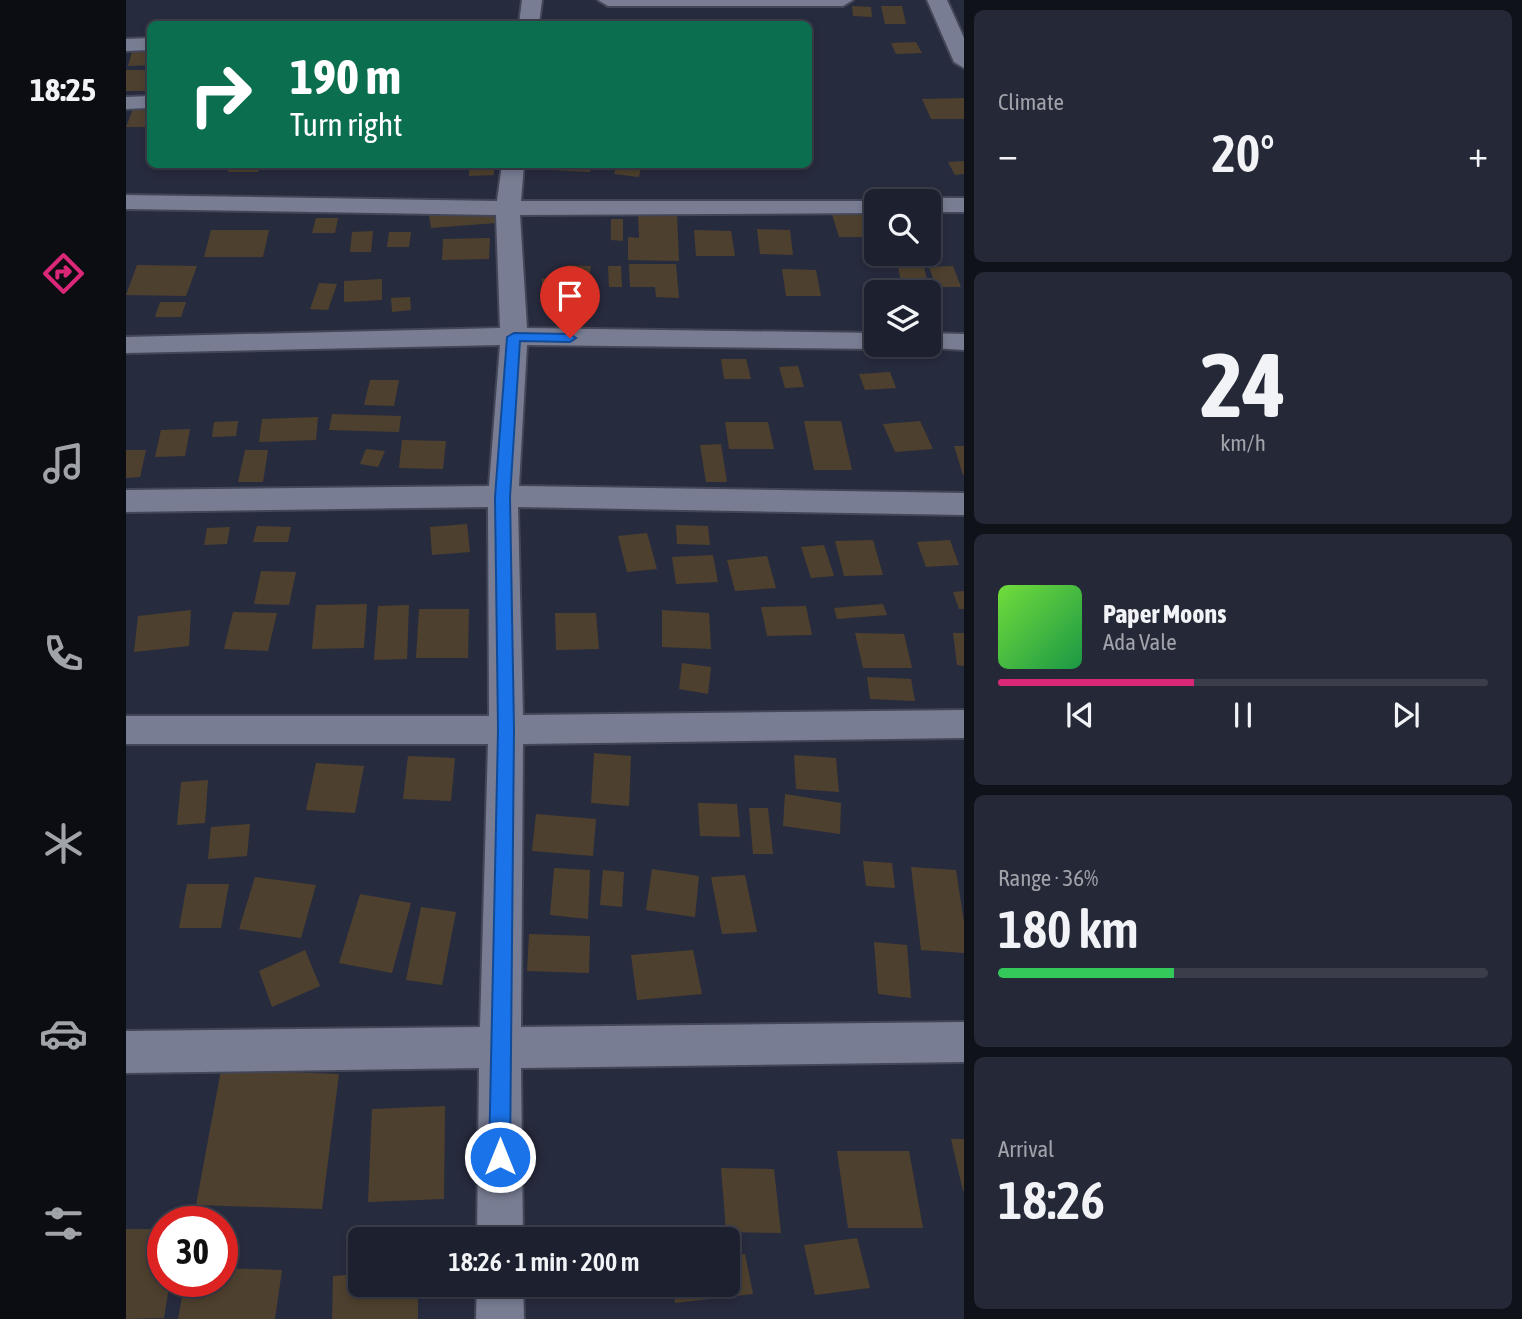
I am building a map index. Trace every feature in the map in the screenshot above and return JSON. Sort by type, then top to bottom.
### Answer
[{"type":"street","points":[[529,21],[532,0]]},
{"type":"street","points":[[608,0],[844,0]]},
{"type":"street","points":[[937,0],[964,62]]},
{"type":"street","points":[[126,45],[147,44]]},
{"type":"street","points":[[126,103],[147,102]]},
{"type":"street","points":[[500,1227],[500,1048],[506,730],[503,497],[514,337],[508,208],[513,168]]},
{"type":"street","points":[[126,202],[508,208],[864,206]]},
{"type":"street","points":[[941,205],[964,205]]},
{"type":"street","points":[[126,345],[514,337],[864,341]]},
{"type":"street","points":[[941,341],[964,342]]},
{"type":"street","points":[[126,501],[503,497],[964,504]]},
{"type":"street","points":[[126,730],[506,730],[964,724]]},
{"type":"street","points":[[126,1052],[964,1042]]},
{"type":"street","points":[[500,1297],[500,1319]]},
{"type":"building","points":[[852,6],[871,7],[872,17],[853,16]]},
{"type":"building","points":[[881,6],[902,6],[906,24],[885,24]]},
{"type":"building","points":[[916,42],[922,53],[896,54],[891,43]]},
{"type":"building","points":[[147,47],[147,65],[128,66],[133,48]]},
{"type":"building","points":[[126,70],[147,70],[147,91],[126,91]]},
{"type":"building","points":[[964,98],[964,119],[931,119],[922,99]]},
{"type":"building","points":[[135,104],[147,104],[147,127],[126,127]]},
{"type":"building","points":[[964,161],[964,174],[955,175],[948,162]]},
{"type":"building","points":[[229,168],[259,168],[258,172],[228,172]]},
{"type":"building","points":[[469,168],[494,168],[494,175],[469,176]]},
{"type":"building","points":[[551,168],[590,168],[590,172]]},
{"type":"building","points":[[616,168],[641,168],[639,177],[614,174]]},
{"type":"building","points":[[493,210],[496,223],[431,228],[429,215]]},
{"type":"building","points":[[638,213],[677,214],[679,261],[628,260],[628,237],[639,238]]},
{"type":"building","points":[[832,214],[864,214],[864,237],[839,237]]},
{"type":"building","points":[[316,218],[338,218],[335,233],[312,233]]},
{"type":"building","points":[[611,219],[623,219],[623,241],[611,240]]},
{"type":"building","points":[[757,229],[790,230],[793,255],[760,254]]},
{"type":"building","points":[[211,230],[269,230],[263,257],[204,257]]},
{"type":"building","points":[[694,230],[731,231],[735,256],[696,256]]},
{"type":"building","points":[[373,231],[371,252],[350,252],[352,232]]},
{"type":"building","points":[[389,232],[411,232],[409,247],[387,247]]},
{"type":"building","points":[[490,238],[489,259],[442,260],[443,239]]},
{"type":"building","points":[[629,264],[676,264],[679,298],[656,297],[655,287],[630,287]]},
{"type":"building","points":[[137,265],[197,266],[186,296],[126,295]]},
{"type":"building","points":[[567,265],[591,266],[588,287],[564,285]]},
{"type":"building","points":[[608,266],[621,266],[622,287],[609,287]]},
{"type":"building","points":[[898,266],[924,267],[927,280],[901,280]]},
{"type":"building","points":[[953,266],[961,287],[941,287],[941,280],[934,280],[929,267]]},
{"type":"building","points":[[782,269],[816,270],[821,296],[786,296]]},
{"type":"building","points":[[542,278],[556,279],[556,297],[542,296]]},
{"type":"building","points":[[382,279],[382,300],[344,302],[344,281]]},
{"type":"building","points":[[319,283],[337,284],[328,310],[310,309]]},
{"type":"building","points":[[564,290],[588,290],[588,302],[565,302]]},
{"type":"building","points":[[410,297],[411,310],[392,312],[391,298]]},
{"type":"building","points":[[160,302],[186,302],[181,317],[155,317]]},
{"type":"building","points":[[721,359],[746,359],[751,379],[724,379]]},
{"type":"building","points":[[798,366],[804,387],[785,388],[779,367]]},
{"type":"building","points":[[890,372],[896,388],[865,390],[859,374]]},
{"type":"building","points":[[370,380],[399,380],[394,406],[364,405]]},
{"type":"building","points":[[332,414],[401,416],[399,432],[329,430]]},
{"type":"building","points":[[318,417],[316,440],[259,442],[262,419]]},
{"type":"building","points":[[238,421],[236,436],[212,437],[214,422]]},
{"type":"building","points":[[804,421],[841,421],[852,470],[814,470]]},
{"type":"building","points":[[920,421],[933,449],[895,452],[883,424]]},
{"type":"building","points":[[725,422],[768,422],[774,449],[729,449]]},
{"type":"building","points":[[190,429],[185,456],[155,457],[161,430]]},
{"type":"building","points":[[402,440],[446,441],[443,469],[399,468]]},
{"type":"building","points":[[721,444],[727,482],[706,482],[700,445]]},
{"type":"building","points":[[954,446],[964,446],[964,475],[963,475]]},
{"type":"building","points":[[366,449],[385,451],[378,467],[360,464]]},
{"type":"building","points":[[126,450],[146,450],[140,477],[126,478]]},
{"type":"building","points":[[245,450],[268,450],[263,482],[238,482]]},
{"type":"building","points":[[467,524],[470,552],[432,555],[430,527]]},
{"type":"building","points":[[676,525],[708,526],[710,545],[677,544]]},
{"type":"building","points":[[257,526],[291,527],[288,542],[253,542]]},
{"type":"building","points":[[230,527],[227,544],[204,545],[207,528]]},
{"type":"building","points":[[647,533],[657,569],[627,572],[618,536]]},
{"type":"building","points":[[873,540],[883,575],[844,576],[835,541]]},
{"type":"building","points":[[950,540],[959,565],[926,567],[917,542]]},
{"type":"building","points":[[824,545],[834,576],[811,578],[801,547]]},
{"type":"building","points":[[713,555],[718,582],[676,584],[672,557]]},
{"type":"building","points":[[767,556],[776,588],[735,591],[727,560]]},
{"type":"building","points":[[261,571],[296,572],[289,605],[254,604]]},
{"type":"building","points":[[964,591],[964,609],[959,609],[953,592]]},
{"type":"building","points":[[367,604],[364,648],[312,649],[316,605]]},
{"type":"building","points":[[883,604],[887,615],[837,619],[834,608]]},
{"type":"building","points":[[409,605],[407,659],[374,660],[378,606]]},
{"type":"building","points":[[806,606],[812,635],[767,636],[761,607]]},
{"type":"building","points":[[419,609],[469,609],[468,658],[416,658]]},
{"type":"building","points":[[191,610],[189,646],[134,652],[138,616]]},
{"type":"building","points":[[662,610],[709,613],[711,649],[662,647]]},
{"type":"building","points":[[233,612],[277,613],[268,651],[224,649]]},
{"type":"building","points":[[555,613],[596,613],[599,649],[556,650]]},
{"type":"building","points":[[855,633],[904,634],[912,668],[863,668]]},
{"type":"building","points":[[953,633],[964,633],[964,666],[957,665]]},
{"type":"building","points":[[682,663],[711,667],[708,694],[679,689]]},
{"type":"building","points":[[867,677],[911,679],[915,701],[870,699]]},
{"type":"building","points":[[594,753],[631,756],[629,806],[591,803]]},
{"type":"building","points":[[794,755],[836,758],[839,792],[796,789]]},
{"type":"building","points":[[408,756],[455,758],[451,801],[403,799]]},
{"type":"building","points":[[316,763],[364,766],[355,813],[306,810]]},
{"type":"building","points":[[208,780],[205,823],[177,825],[181,782]]},
{"type":"building","points":[[785,794],[841,803],[840,834],[783,826]]},
{"type":"building","points":[[698,803],[737,804],[740,837],[700,836]]},
{"type":"building","points":[[749,808],[768,808],[773,854],[753,854]]},
{"type":"building","points":[[536,814],[596,819],[593,856],[532,851]]},
{"type":"building","points":[[250,824],[247,856],[208,859],[211,827]]},
{"type":"building","points":[[863,861],[892,863],[895,888],[866,886]]},
{"type":"building","points":[[911,867],[956,870],[964,922],[964,953],[921,950]]},
{"type":"building","points":[[554,868],[590,870],[588,919],[550,915]]},
{"type":"building","points":[[652,869],[699,876],[695,917],[646,910]]},
{"type":"building","points":[[603,870],[624,872],[622,907],[600,905]]},
{"type":"building","points":[[745,875],[757,932],[722,934],[711,877]]},
{"type":"building","points":[[255,877],[316,885],[301,938],[239,929]]},
{"type":"building","points":[[187,884],[229,884],[221,928],[179,928]]},
{"type":"building","points":[[360,894],[411,903],[392,973],[339,963]]},
{"type":"building","points":[[421,907],[456,912],[442,985],[406,980]]},
{"type":"building","points":[[529,934],[590,936],[589,973],[527,971]]},
{"type":"building","points":[[874,942],[907,945],[911,998],[878,994]]},
{"type":"building","points":[[305,950],[320,986],[272,1007],[259,971]]},
{"type":"building","points":[[693,950],[702,994],[637,1000],[631,955]]},
{"type":"building","points":[[221,1070],[339,1074],[322,1209],[196,1205]]},
{"type":"building","points":[[445,1106],[444,1199],[368,1202],[372,1109]]},
{"type":"building","points":[[951,1139],[964,1139],[964,1191],[963,1191]]},
{"type":"building","points":[[837,1151],[909,1151],[923,1228],[848,1228]]},
{"type":"building","points":[[721,1168],[774,1169],[781,1233],[740,1232],[740,1227],[726,1227]]},
{"type":"building","points":[[126,1229],[147,1229],[147,1297],[167,1297],[164,1318],[126,1319]]},
{"type":"building","points":[[857,1238],[870,1288],[815,1295],[804,1245]]},
{"type":"building","points":[[745,1254],[753,1294],[740,1296],[740,1255]]},
{"type":"building","points":[[238,1269],[282,1270],[275,1319],[178,1319],[182,1297],[238,1297]]},
{"type":"building","points":[[348,1275],[348,1297],[418,1297],[418,1319],[332,1319],[333,1276]]},
{"type":"building","points":[[674,1297],[727,1297],[675,1303]]},
{"type":"route","points":[[500,1157],[506,730],[503,497],[514,337],[570,338]]}]
